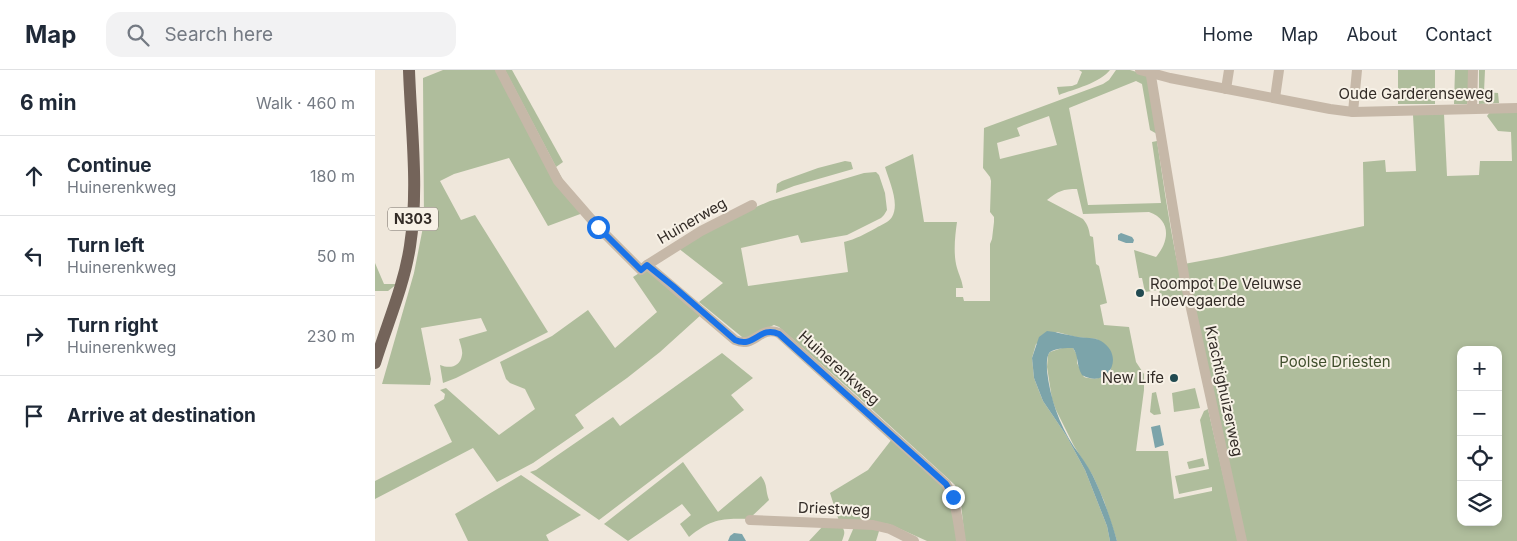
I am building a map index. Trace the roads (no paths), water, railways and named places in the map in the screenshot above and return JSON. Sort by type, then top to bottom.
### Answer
[{"type":"main road","name":"N303","points":[[375,363],[404,276],[410,246],[414,210],[414,175],[409,70]]},
{"type":"street","name":"Huinerenkweg","points":[[500,70],[558,181],[598,227],[641,270],[647,265],[735,340],[747,343],[764,332],[772,331],[779,334],[946,484],[953,497],[957,512],[961,541]]},
{"type":"street","name":"Oude Garderenseweg","points":[[1140,70],[1226,89],[1353,112],[1517,108]]},
{"type":"street","points":[[1226,89],[1229,70]]},
{"type":"street","points":[[1275,98],[1279,70]]},
{"type":"street","points":[[1353,112],[1357,70]]},
{"type":"street","points":[[1472,109],[1473,70]]},
{"type":"street","name":"Krachtighuizerweg","points":[[1151,72],[1185,281],[1241,541]]},
{"type":"street","name":"Huinerweg","points":[[647,265],[701,231],[752,205]]},
{"type":"street","name":"Driestweg","points":[[750,520],[873,525],[890,529],[914,541]]},
{"type":"water","points":[[1121,233],[1132,237],[1133,243],[1118,240],[1118,235]]},
{"type":"water","points":[[1047,331],[1101,341],[1108,347],[1112,355],[1111,369],[1106,375],[1099,378],[1082,375],[1073,348],[1058,349],[1050,352],[1047,358],[1047,371],[1050,391],[1060,420],[1074,447],[1093,476],[1107,508],[1117,541],[1110,541],[1107,526],[1085,470],[1066,435],[1043,401],[1034,378],[1032,358],[1039,337]]},
{"type":"water","points":[[1160,425],[1164,445],[1155,448],[1151,427]]},
{"type":"water","points":[[734,533],[742,534],[746,541],[728,541]]},
{"type":"place","name":"Roompot De Veluwse Hoevegaerde","points":[[1140,293]]},
{"type":"place","name":"New Life","points":[[1174,378]]},
{"type":"park label","name":"Poolse Driesten","points":[[1335,362]]}]
